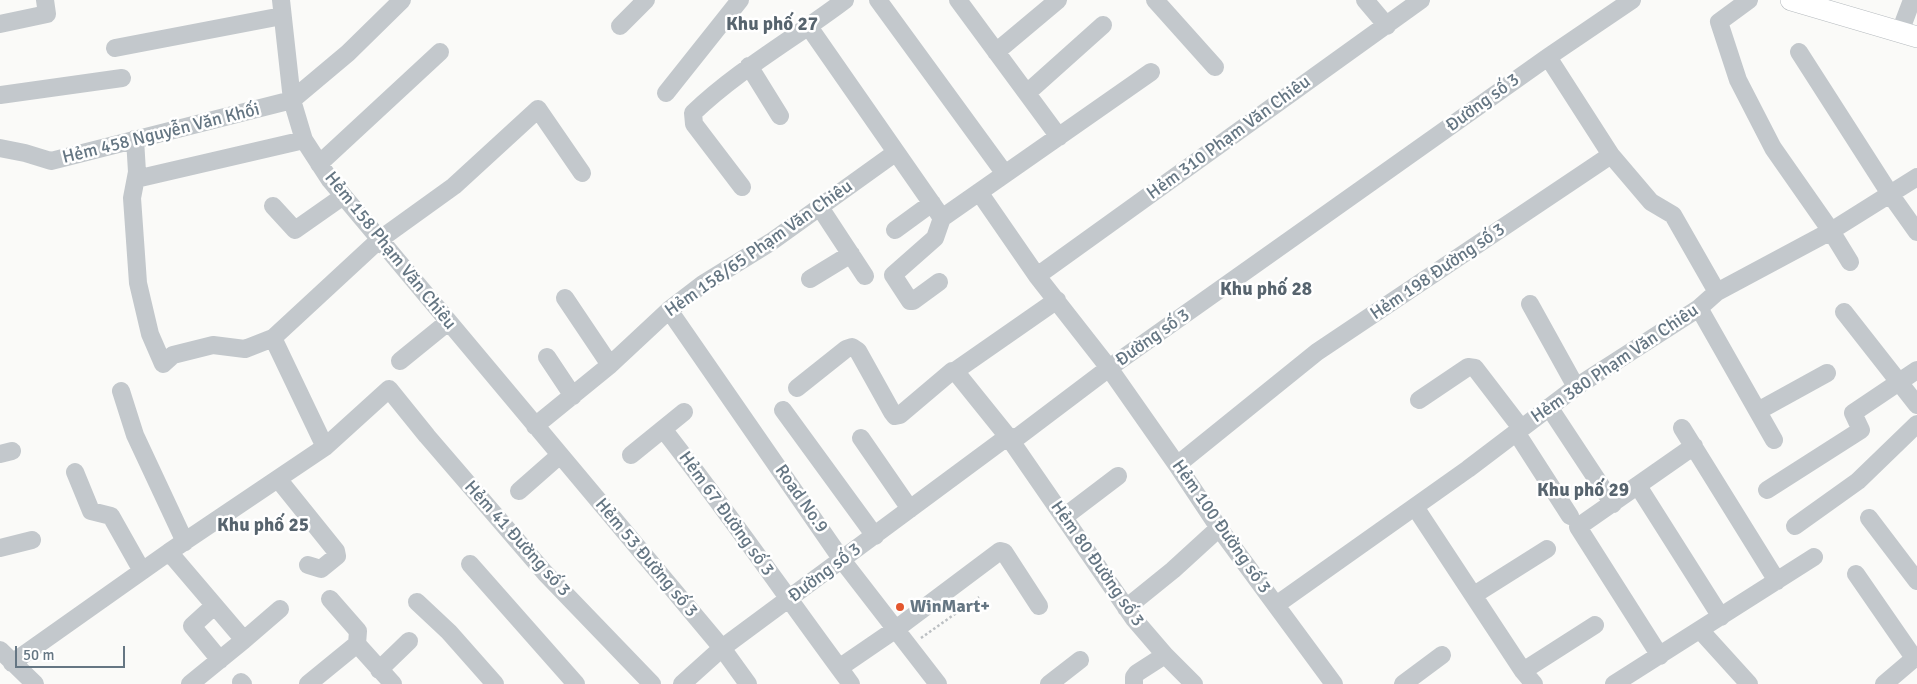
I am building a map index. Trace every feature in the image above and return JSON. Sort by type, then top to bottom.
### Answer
[{"type":"main road","points":[[1791,0],[1908,35]]},
{"type":"street","points":[[0,24],[47,14],[44,0]]},
{"type":"street","points":[[292,100],[348,53],[402,0]]},
{"type":"street","points":[[620,26],[646,0]]},
{"type":"street","points":[[666,93],[740,0]]},
{"type":"street","points":[[742,187],[694,124],[693,113],[710,97],[750,66],[809,27],[845,0]]},
{"type":"street","points":[[878,0],[1005,174]]},
{"type":"street","points":[[996,52],[1058,0]]},
{"type":"street","points":[[1155,0],[1215,68]]},
{"type":"street","points":[[1366,0],[1386,26]]},
{"type":"street","name":"Hẻm 310 Phạm Văn Chiêu","points":[[1037,276],[1421,0]]},
{"type":"street","name":"Đường số 3","points":[[686,683],[722,648],[1003,440],[1019,436],[1109,368],[1548,57],[1632,0]]},
{"type":"street","points":[[1749,0],[1719,22],[1738,80],[1773,148],[1831,230],[1850,262]]},
{"type":"street","points":[[1908,35],[1912,0]]},
{"type":"street","points":[[966,3],[996,52],[1059,137]]},
{"type":"street","points":[[115,48],[282,8]]},
{"type":"street","name":"Hẻm 158 Phạm Văn Chiêu","points":[[282,8],[292,100],[304,140],[342,197],[565,461]]},
{"type":"street","points":[[1027,93],[1103,25]]},
{"type":"street","points":[[809,27],[942,218]]},
{"type":"street","points":[[319,164],[440,52]]},
{"type":"street","points":[[1799,52],[1890,194],[1917,232]]},
{"type":"street","points":[[1548,57],[1611,155],[1651,202],[1673,215],[1717,292]]},
{"type":"street","points":[[750,66],[780,116]]},
{"type":"street","points":[[939,282],[913,301],[910,301],[894,275],[935,238],[942,218],[1151,72]]},
{"type":"street","points":[[0,95],[122,78]]},
{"type":"street","name":"Hẻm 458 Nguyễn Văn Khối","points":[[0,148],[51,161],[292,100]]},
{"type":"street","points":[[135,139],[136,179],[132,198],[138,283],[150,334],[163,364],[173,355],[213,344],[245,349],[274,338],[379,240],[454,186],[538,109],[582,173]]},
{"type":"street","points":[[136,179],[304,140]]},
{"type":"street","name":"Hẻm 158/65 Phạm Văn Chiêu","points":[[535,426],[610,365],[669,310],[703,284],[772,242],[819,206],[895,153]]},
{"type":"street","name":"Hẻm 198 Đường số 3","points":[[1177,465],[1317,352],[1611,155]]},
{"type":"street","name":"Hẻm 380 Phạm Văn Chiêu","points":[[1276,605],[1415,507],[1576,387],[1699,308],[1717,292],[1831,230],[1917,177]]},
{"type":"street","name":"Hẻm 100 Đường số 3","points":[[979,192],[1037,276],[1109,368],[1219,528],[1334,684]]},
{"type":"street","points":[[274,206],[295,230],[342,197]]},
{"type":"street","points":[[895,230],[932,204]]},
{"type":"street","points":[[819,206],[865,276]]},
{"type":"street","points":[[810,280],[851,254]]},
{"type":"street","points":[[565,298],[610,365]]},
{"type":"street","points":[[797,388],[846,349],[852,347],[858,350],[892,412],[895,416],[900,415],[952,371],[955,371],[1057,300]]},
{"type":"street","points":[[1530,304],[1576,387]]},
{"type":"street","points":[[1699,308],[1774,440]]},
{"type":"street","name":"Road No.9","points":[[669,310],[842,560],[910,647],[935,683]]},
{"type":"street","points":[[1844,312],[1917,405]]},
{"type":"street","points":[[400,361],[448,322]]},
{"type":"street","points":[[35,684],[4,656],[142,571],[325,447],[274,338]]},
{"type":"street","points":[[547,357],[573,396]]},
{"type":"street","points":[[1419,400],[1468,367],[1475,368],[1519,430],[1574,522],[1660,656]]},
{"type":"street","points":[[1767,490],[1861,430],[1853,413],[1917,370]]},
{"type":"street","name":"Hẻm 80 Đường số 3","points":[[955,371],[1009,438],[1126,608],[1165,655],[1194,684]]},
{"type":"street","points":[[1758,411],[1827,373]]},
{"type":"street","name":"Hẻm 41 Đường số 3","points":[[325,447],[388,389],[426,436],[545,573],[652,684]]},
{"type":"street","points":[[121,391],[135,434],[185,542]]},
{"type":"street","points":[[1549,407],[1613,504]]},
{"type":"street","points":[[783,410],[875,536]]},
{"type":"street","points":[[631,455],[684,412]]},
{"type":"street","points":[[1795,526],[1858,481],[1917,424]]},
{"type":"street","name":"Hẻm 67 Đường số 3","points":[[663,428],[719,501],[788,600],[851,684]]},
{"type":"street","points":[[1682,428],[1778,581]]},
{"type":"street","points":[[861,438],[910,509]]},
{"type":"street","points":[[1574,522],[1613,504],[1694,446]]},
{"type":"street","points":[[519,491],[565,461]]},
{"type":"street","name":"Hẻm 53 Đường số 3","points":[[565,461],[722,648],[748,684]]},
{"type":"street","points":[[75,472],[91,511],[111,516],[142,571]]},
{"type":"street","points":[[1064,517],[1118,476]]},
{"type":"street","points":[[278,479],[336,551],[337,556],[321,569],[308,565]]},
{"type":"street","points":[[1638,486],[1721,617]]},
{"type":"street","points":[[1415,507],[1529,677],[1595,624]]},
{"type":"street","points":[[1869,518],[1917,580]]},
{"type":"street","points":[[1126,608],[1173,570],[1219,528]]},
{"type":"street","points":[[0,548],[32,540]]},
{"type":"street","points":[[1474,595],[1547,549]]},
{"type":"street","points":[[839,668],[896,629],[1000,551],[1004,552],[1039,606]]},
{"type":"street","points":[[169,552],[244,640]]},
{"type":"street","points":[[1614,684],[1814,557]]},
{"type":"street","points":[[470,564],[576,684]]},
{"type":"street","points":[[1856,574],[1915,657],[1884,684]]},
{"type":"street","points":[[318,681],[357,644],[358,631],[330,599]]},
{"type":"street","points":[[417,602],[449,632],[495,684]]},
{"type":"street","points":[[214,606],[192,626],[220,660]]},
{"type":"street","points":[[190,684],[280,609]]},
{"type":"street","points":[[1700,630],[1749,684]]},
{"type":"street","points":[[380,670],[409,642]]},
{"type":"street","points":[[357,644],[394,684]]},
{"type":"street","points":[[1134,684],[1134,677],[1137,673],[1165,655]]},
{"type":"street","points":[[1403,684],[1442,655]]},
{"type":"street","points":[[1049,684],[1080,660]]},
{"type":"path","points":[[910,647],[979,597]]},
{"type":"place","name":"WinMart+","points":[[900,607]]},
{"type":"district","name":"Khu phố 27","points":[[772,25]]},
{"type":"district","name":"Khu phố 28","points":[[1266,290]]},
{"type":"district","name":"Khu phố 29","points":[[1583,491]]},
{"type":"district","name":"Khu phố 25","points":[[263,526]]}]
